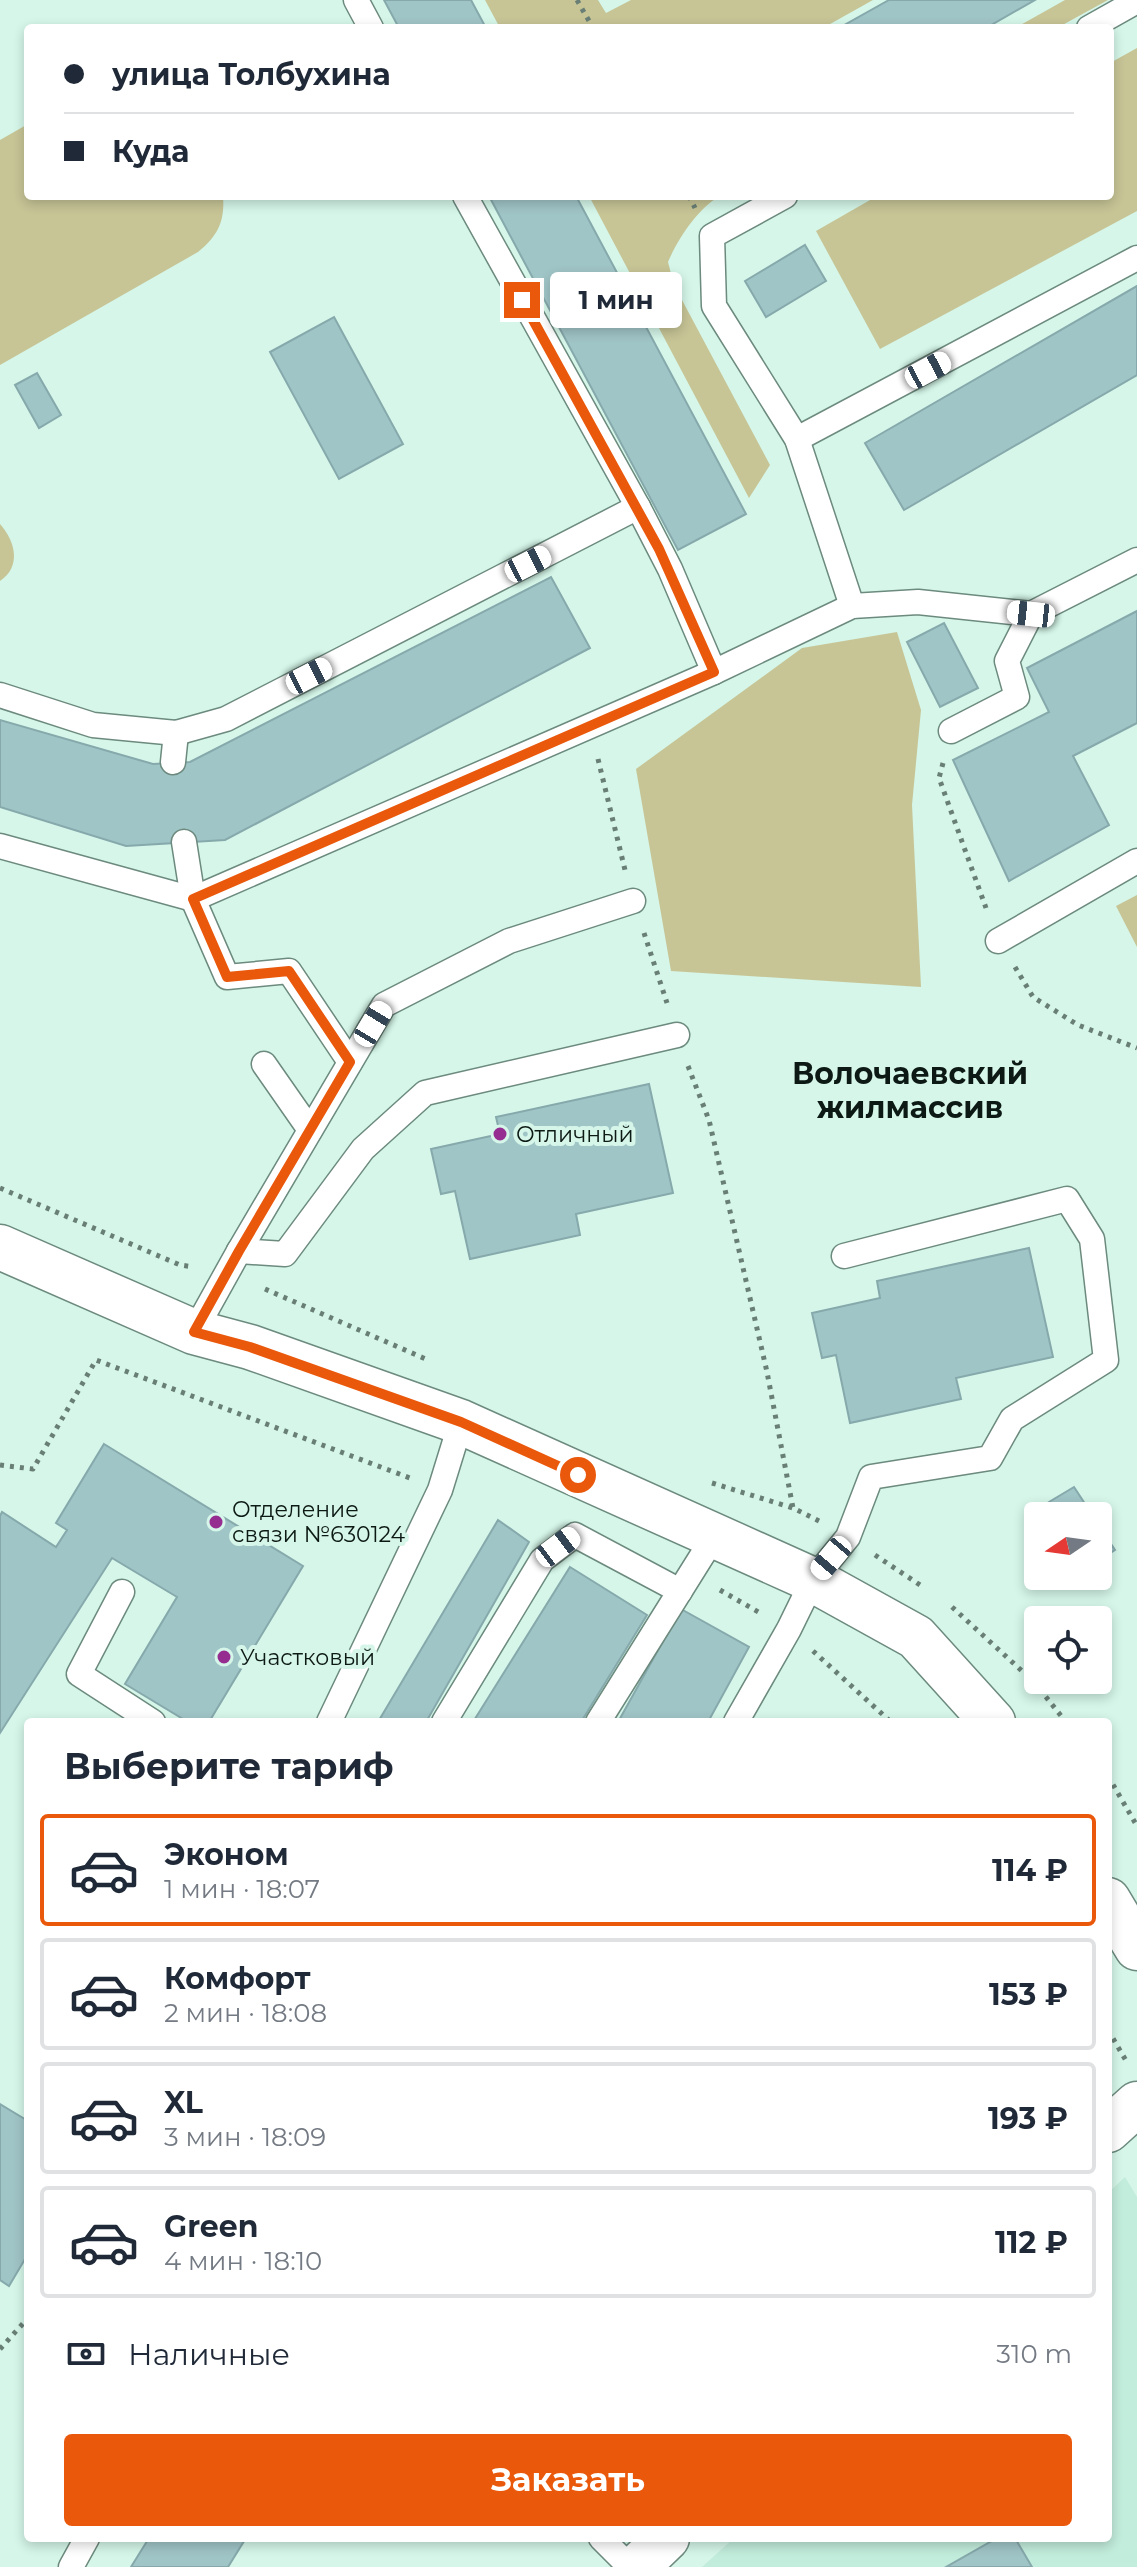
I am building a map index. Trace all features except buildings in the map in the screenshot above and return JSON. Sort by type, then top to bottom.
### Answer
[{"type":"street","points":[[1,1249],[194,1332],[250,1347],[461,1422],[813,1580],[916,1637],[989,1718]]},
{"type":"street","points":[[1112,1907],[1137,1948]]},
{"type":"street","points":[[1112,2123],[1133,2085]]},
{"type":"street","points":[[637,2567],[663,2542]]},
{"type":"lane","points":[[356,0],[369,24]]},
{"type":"lane","points":[[1096,24],[1137,1]]},
{"type":"lane","points":[[467,200],[638,507],[670,569],[714,672]]},
{"type":"lane","points":[[778,200],[712,236],[714,306],[797,439],[852,606]]},
{"type":"lane","points":[[797,439],[1137,258]]},
{"type":"lane","points":[[0,695],[93,725],[176,733],[226,719],[638,507]]},
{"type":"lane","points":[[0,846],[193,899],[714,672],[852,606],[918,602],[1031,614],[1137,560]]},
{"type":"lane","points":[[951,731],[1017,697],[1007,661],[1031,614]]},
{"type":"lane","points":[[173,762],[176,733]]},
{"type":"lane","points":[[184,842],[193,899],[227,977],[289,971],[350,1062]]},
{"type":"lane","points":[[998,941],[1137,861]]},
{"type":"lane","points":[[194,1332],[384,1005],[509,941],[633,901]]},
{"type":"lane","points":[[239,1251],[285,1254],[363,1149],[425,1093],[677,1035]]},
{"type":"lane","points":[[264,1064],[310,1130]]},
{"type":"lane","points":[[738,1718],[813,1580],[848,1537],[871,1477],[990,1458],[1012,1419],[1106,1360],[1092,1239],[1067,1199],[844,1256]]},
{"type":"lane","points":[[331,1718],[440,1490],[461,1422]]},
{"type":"lane","points":[[446,1718],[542,1560],[575,1535],[680,1591]]},
{"type":"lane","points":[[601,1718],[715,1535]]},
{"type":"lane","points":[[122,1592],[79,1674],[147,1718]]},
{"type":"lane","points":[[71,2567],[85,2542]]},
{"type":"lane","points":[[605,2542],[630,2567]]},
{"type":"path","points":[[577,0],[591,24]]},
{"type":"path","points":[[589,726],[633,901],[709,1120],[767,1372],[793,1508]]},
{"type":"path","points":[[1112,1783],[1137,1826]]},
{"type":"path","points":[[1112,2039],[1133,2085]]},
{"type":"path","points":[[0,2349],[24,2322]]},
{"type":"shaded area","points":[[485,0],[598,0],[606,13],[631,0],[873,0],[830,24],[498,24]]},
{"type":"shaded area","points":[[1065,0],[1108,0],[1064,24],[1022,24]]},
{"type":"shaded area","points":[[1137,48],[1137,211],[880,349],[816,231],[870,200],[1114,200],[1114,61]]},
{"type":"shaded area","points":[[24,126],[24,200],[223,200],[219,227],[198,252],[0,365],[0,140]]},
{"type":"shaded area","points":[[591,200],[715,200],[689,225],[668,262],[674,285],[770,465],[749,498]]},
{"type":"shaded area","points":[[0,524],[9,538],[14,561],[0,581]]},
{"type":"shaded area","points":[[897,632],[921,710],[912,805],[921,987],[671,971],[636,769],[802,648]]},
{"type":"shaded area","points":[[1137,895],[1137,947],[1116,906]]},
{"type":"shaded area","points":[[1125,2177],[1137,2197],[1137,2567],[702,2567],[730,2542],[1112,2542],[1112,2189]]},
{"type":"place","name":"Отличный","points":[[500,1134]]},
{"type":"place","name":"Отделение связи №630124","points":[[216,1522]]},
{"type":"place","name":"Участковый","points":[[224,1657]]},
{"type":"district","name":"Волочаевский жилмассив","points":[[910,1091]]},
{"type":"route","points":[[522,300],[670,569],[714,672],[193,899],[227,977],[289,971],[350,1062],[194,1332],[250,1347],[461,1422],[578,1475]]}]
